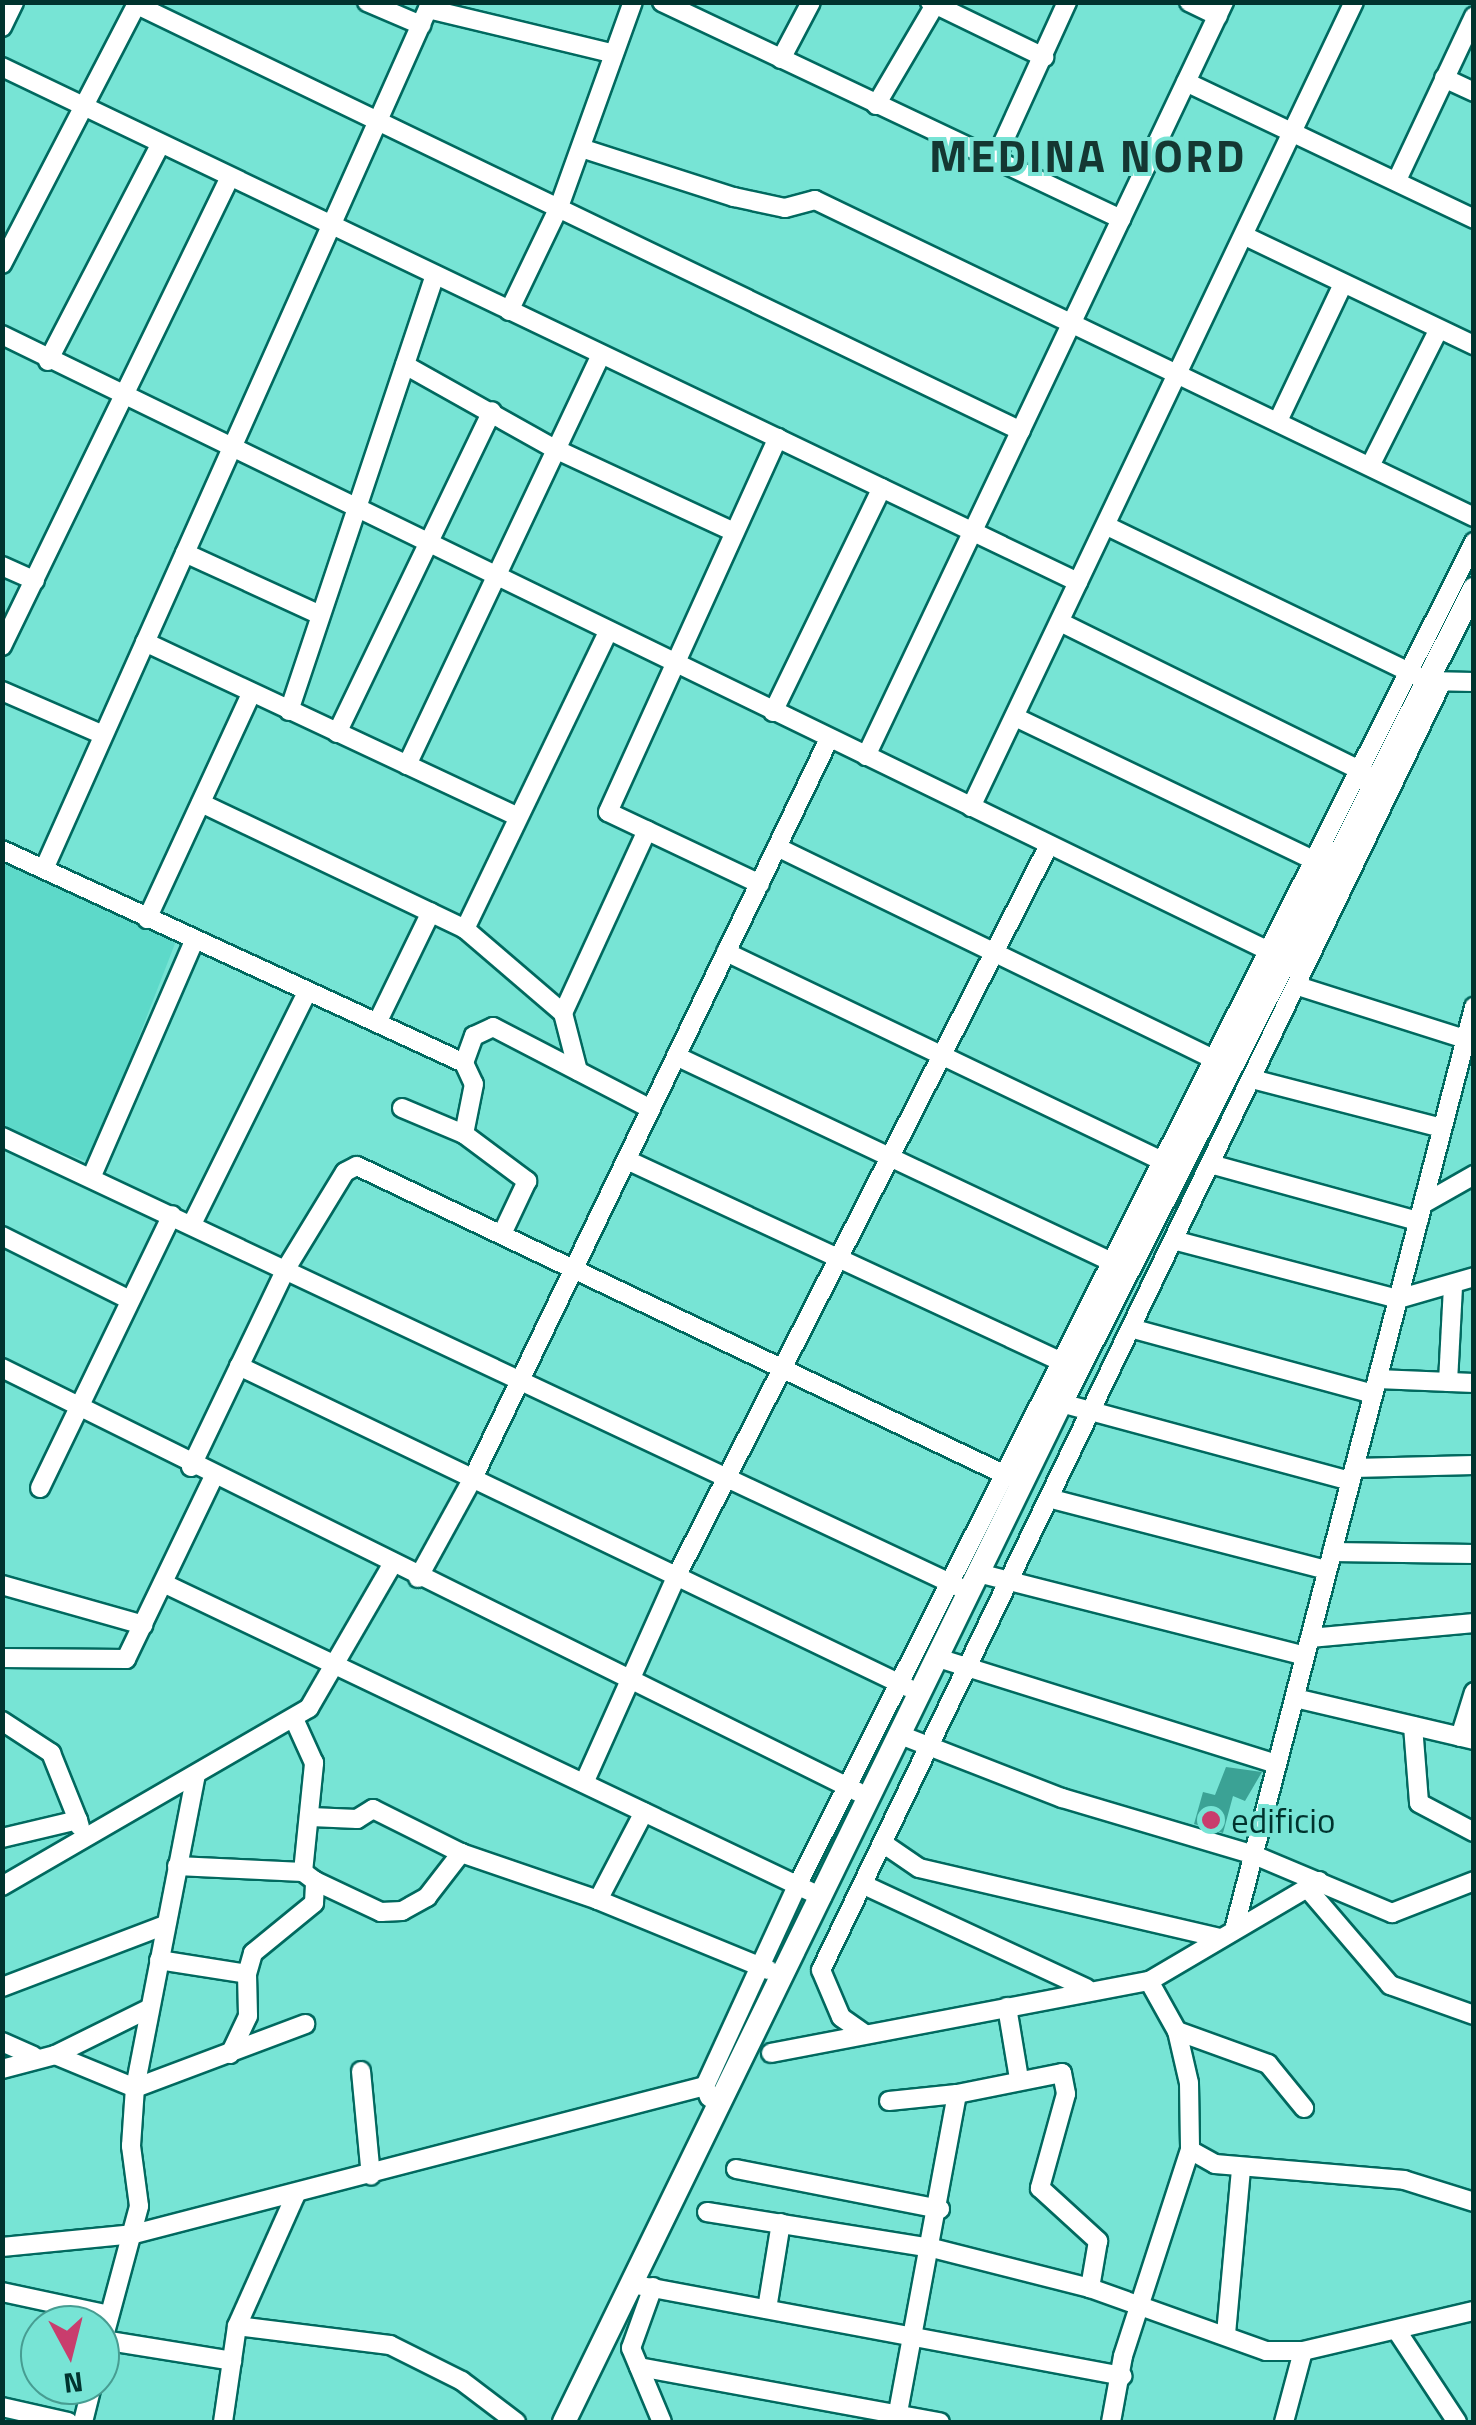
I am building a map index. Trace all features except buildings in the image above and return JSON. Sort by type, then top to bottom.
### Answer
[{"type":"street","points":[[2,27],[14,2]]},
{"type":"street","points":[[367,2],[611,53]]},
{"type":"street","points":[[509,311],[560,207],[611,53],[634,2]]},
{"type":"street","points":[[662,2],[1121,220]]},
{"type":"street","points":[[781,59],[812,2]]},
{"type":"street","points":[[995,160],[1067,2]]},
{"type":"street","points":[[866,756],[1221,9],[1189,2]]},
{"type":"street","points":[[972,807],[1354,2]]},
{"type":"street","points":[[2,264],[88,108],[137,4],[1021,430]]},
{"type":"street","points":[[876,104],[932,4],[1044,56]]},
{"type":"street","points":[[44,869],[426,12]]},
{"type":"street","points":[[1397,180],[1474,16]]},
{"type":"street","points":[[2,67],[160,147],[1078,582]]},
{"type":"street","points":[[1444,78],[1474,92]]},
{"type":"street","points":[[1186,82],[1474,219]]},
{"type":"street","points":[[48,361],[160,147]]},
{"type":"street","points":[[581,148],[734,197],[784,208],[814,200],[1068,325],[1474,516]]},
{"type":"street","points":[[2,646],[119,396],[229,179]]},
{"type":"street","points":[[1244,236],[1474,345]]},
{"type":"street","points":[[288,711],[316,613],[435,275]]},
{"type":"street","points":[[1278,421],[1344,284]]},
{"type":"street","points":[[1370,466],[1440,329]]},
{"type":"street","points":[[2,335],[119,396],[1276,955]]},
{"type":"street","points":[[408,765],[553,448],[601,354]]},
{"type":"street","points":[[405,365],[553,448],[734,532]]},
{"type":"street","points":[[337,732],[492,411]]},
{"type":"street","points":[[760,884],[608,812],[778,438]]},
{"type":"street","points":[[773,712],[882,488]]},
{"type":"street","points":[[1106,526],[1426,678],[1474,682]]},
{"type":"street","points":[[865,2034],[841,2017],[820,1974],[1300,987],[1426,678],[1474,542]]},
{"type":"street","points":[[184,553],[316,613]]},
{"type":"street","points":[[2,566],[35,581]]},
{"type":"street","points":[[564,2422],[642,2285],[715,2116],[822,1897],[858,1792],[966,1583],[1070,1365],[1276,955],[1474,589]]},
{"type":"street","points":[[1060,622],[1370,775]]},
{"type":"street","points":[[465,929],[515,815],[608,632]]},
{"type":"street","points":[[146,642],[515,815]]},
{"type":"street","points":[[2,691],[101,734]]},
{"type":"street","points":[[146,919],[252,694]]},
{"type":"street","points":[[1014,717],[1314,860]]},
{"type":"street","points":[[418,1578],[473,1478],[830,739]]},
{"type":"street","points":[[1121,1266],[1163,1161],[1214,1059],[1276,955],[1314,860],[1370,775]]},
{"type":"street","points":[[202,803],[465,929],[563,1013],[578,1072]]},
{"type":"street","points":[[563,1013],[647,830]]},
{"type":"street","points":[[584,1783],[676,1577],[729,1480],[940,1054],[1049,845]]},
{"type":"street","points":[[777,847],[1214,1059]]},
{"type":"street","points":[[2,850],[464,1063],[474,1084],[464,1134]]},
{"type":"street","points":[[377,1024],[431,912]]},
{"type":"street","points":[[90,1178],[194,941]]},
{"type":"street","points":[[726,952],[1163,1161]]},
{"type":"street","points":[[1300,987],[1465,1039]]},
{"type":"street","points":[[192,1224],[307,992]]},
{"type":"street","points":[[1228,1932],[1254,1855],[1442,1128],[1466,1063],[1465,1039],[1474,1007]]},
{"type":"street","points":[[464,1063],[474,1036],[493,1027],[651,1109]]},
{"type":"street","points":[[676,1056],[1121,1266]]},
{"type":"street","points":[[1256,1080],[1442,1128]]},
{"type":"street","points":[[402,1108],[464,1134],[527,1181],[502,1234]]},
{"type":"street","points":[[2,1138],[288,1267],[729,1480],[966,1583],[1011,1583],[1308,1647],[1474,1624]]},
{"type":"street","points":[[626,1160],[1070,1365]]},
{"type":"street","points":[[1214,1165],[1420,1213],[1474,1175]]},
{"type":"street","points":[[190,1466],[288,1267],[345,1172],[358,1166],[1014,1479]]},
{"type":"street","points":[[40,1488],[172,1215]]},
{"type":"street","points":[[2,1236],[130,1300]]},
{"type":"street","points":[[1177,1241],[1398,1299],[1474,1277]]},
{"type":"street","points":[[1448,1382],[1452,1285]]},
{"type":"street","points":[[1134,1329],[1375,1387],[1474,1382]]},
{"type":"street","points":[[1014,1479],[1060,1403],[1070,1365]]},
{"type":"street","points":[[239,1366],[910,1688]]},
{"type":"street","points":[[2,1368],[213,1478],[858,1792]]},
{"type":"street","points":[[1060,1403],[1093,1415],[1352,1475],[1474,1465]]},
{"type":"street","points":[[2,1658],[117,1662],[134,1652],[213,1478]]},
{"type":"street","points":[[1052,1498],[1330,1561],[1474,1554]]},
{"type":"street","points":[[2,1886],[80,1829],[196,1778],[294,1719],[338,1670],[393,1563]]},
{"type":"street","points":[[164,1583],[338,1670],[822,1897]]},
{"type":"street","points":[[715,2116],[705,2086],[760,1964],[798,1884],[900,1735],[910,1688],[938,1658],[966,1583]]},
{"type":"street","points":[[2,1585],[143,1626]]},
{"type":"street","points":[[938,1658],[1277,1764]]},
{"type":"street","points":[[1294,1698],[1467,1739],[1474,1692]]},
{"type":"street","points":[[230,2054],[248,2016],[247,1974],[262,1944],[312,1907],[309,1876],[314,1763],[294,1719]]},
{"type":"street","points":[[2,1722],[51,1753],[80,1829]]},
{"type":"street","points":[[1412,1726],[1419,1803],[1474,1832]]},
{"type":"street","points":[[900,1735],[930,1752],[1254,1855],[1313,1885],[1392,1912],[1474,1882]]},
{"type":"street","points":[[112,2305],[134,2234],[136,2088],[196,1778]]},
{"type":"street","points":[[311,1818],[357,1819],[373,1808],[461,1853],[598,1900],[760,1964],[782,1977]]},
{"type":"street","points":[[598,1900],[644,1812]]},
{"type":"street","points":[[2,1838],[80,1829]]},
{"type":"street","points":[[884,1844],[919,1868],[1052,1892],[1228,1932]]},
{"type":"street","points":[[177,1866],[309,1876],[381,1912],[402,1910],[426,1898],[461,1853]]},
{"type":"street","points":[[864,1885],[1086,1988]]},
{"type":"street","points":[[771,2053],[1086,1988],[1149,1980],[1313,1885]]},
{"type":"street","points":[[1313,1885],[1390,1984],[1474,2015]]},
{"type":"street","points":[[2,1987],[165,1925]]},
{"type":"street","points":[[159,1960],[247,1974]]},
{"type":"street","points":[[1112,2422],[1142,2305],[1190,2150],[1189,2083],[1177,2031],[1149,1980]]},
{"type":"street","points":[[1008,2007],[1019,2079]]},
{"type":"street","points":[[2,2069],[33,2056],[55,2054],[150,2008]]},
{"type":"street","points":[[55,2054],[136,2088],[305,2024]]},
{"type":"street","points":[[1177,2031],[1268,2064],[1304,2108]]},
{"type":"street","points":[[2,2042],[33,2056]]},
{"type":"street","points":[[361,2071],[371,2176]]},
{"type":"street","points":[[889,2100],[957,2094],[1051,2072],[1067,2082],[1040,2188],[1098,2241],[1090,2288]]},
{"type":"street","points":[[2,2247],[134,2234],[371,2176],[705,2086]]},
{"type":"street","points":[[897,2419],[940,2209],[957,2094]]},
{"type":"street","points":[[1190,2150],[1241,2168],[1404,2180],[1474,2202]]},
{"type":"street","points":[[736,2168],[940,2209]]},
{"type":"street","points":[[1226,2334],[1241,2168]]},
{"type":"street","points":[[223,2422],[237,2326],[296,2194]]},
{"type":"street","points":[[708,2212],[932,2248],[1090,2288],[1266,2351],[1304,2351],[1474,2310]]},
{"type":"street","points":[[767,2309],[781,2223]]},
{"type":"street","points":[[642,2285],[1122,2376]]},
{"type":"street","points":[[642,2285],[630,2348],[662,2422]]},
{"type":"street","points":[[2,2292],[62,2305]]},
{"type":"street","points":[[237,2326],[390,2346],[462,2381],[516,2422]]},
{"type":"street","points":[[1397,2331],[1457,2422]]},
{"type":"street","points":[[120,2348],[232,2362]]},
{"type":"street","points":[[1284,2422],[1304,2351]]},
{"type":"street","points":[[639,2367],[897,2419],[940,2422]]},
{"type":"street","points":[[2,2406],[68,2422]]},
{"type":"shaded area","points":[[3,860],[176,941],[90,1163],[3,1126]]},
{"type":"place","name":"edificio","points":[[1211,1820]]},
{"type":"district","name":"MEDINA NORD","points":[[1088,156]]}]
